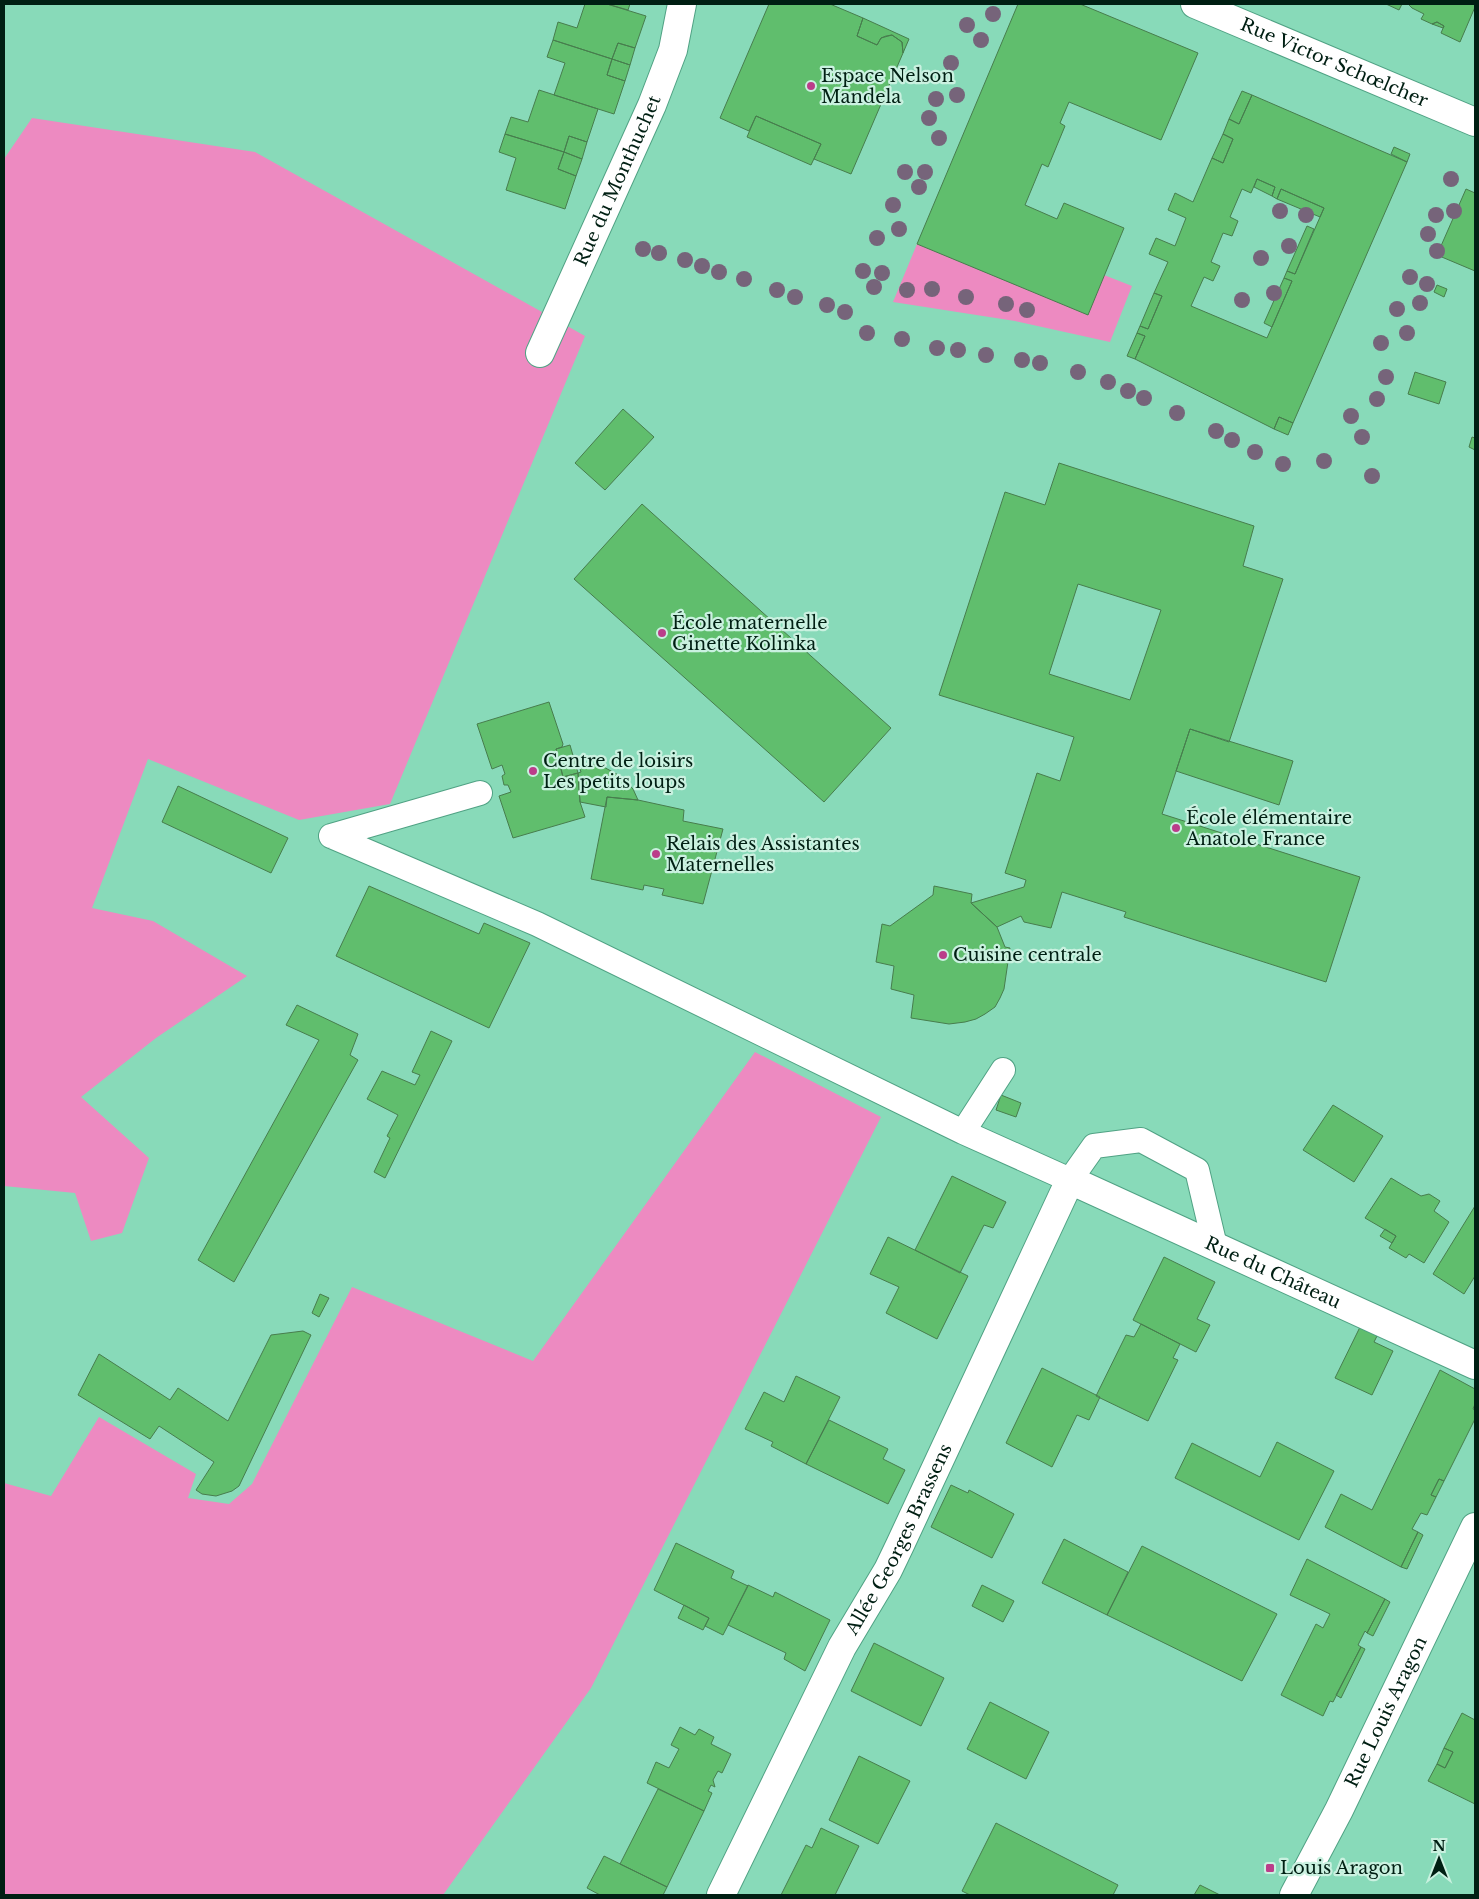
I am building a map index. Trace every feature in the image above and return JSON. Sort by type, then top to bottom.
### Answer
[{"type":"street","name":"Rue du Monthuchet","points":[[540,353],[652,104],[672,50],[682,4]]},
{"type":"street","name":"Rue Victor Schœlcher","points":[[1195,4],[1475,122]]},
{"type":"street","name":"Rue du Château","points":[[1070,1180],[1475,1365]]},
{"type":"street","name":"Allée Georges Brassens","points":[[721,1895],[842,1647],[896,1553],[1070,1180]]},
{"type":"street","name":"Rue Louis Aragon","points":[[1294,1895],[1339,1810],[1475,1527]]},
{"type":"lane","points":[[480,793],[331,836],[536,924],[964,1132],[1070,1180],[1094,1146],[1141,1140],[1197,1170],[1215,1246]]},
{"type":"lane","points":[[964,1132],[1002,1070]]},
{"type":"shaded area","points":[[32,118],[255,152],[585,336],[390,804],[299,820],[148,759],[92,908],[153,921],[247,976],[156,1038],[81,1097],[149,1158],[122,1233],[91,1241],[75,1193],[4,1186],[4,159]]},
{"type":"shaded area","points":[[917,244],[1104,275],[1132,286],[1110,342],[1015,321],[893,302]]},
{"type":"shaded area","points":[[755,1052],[881,1117],[591,1688],[443,1895],[4,1895],[4,1483],[51,1496],[99,1417],[196,1474],[188,1498],[229,1504],[252,1484],[352,1287],[533,1361]]},
{"type":"building","points":[[585,4],[607,4],[646,16],[635,48],[618,43],[612,59],[553,40],[558,22],[577,28]]},
{"type":"building","points":[[607,4],[630,4],[628,10]]},
{"type":"building","name":"Espace Nelson Mandela","points":[[769,4],[830,4],[863,18],[857,36],[877,45],[881,38],[892,35],[902,42],[903,53],[851,174],[814,159],[821,144],[756,116],[749,131],[720,118]]},
{"type":"building","points":[[1018,4],[1080,4],[1198,53],[1161,140],[1069,102],[1060,123],[1065,126],[1048,167],[1042,164],[1025,205],[1057,219],[1064,203],[1124,228],[1088,315],[917,244]]},
{"type":"building","points":[[1386,4],[1402,4],[1399,10]]},
{"type":"building","points":[[1408,4],[1475,4],[1475,7],[1460,42],[1441,33],[1444,26],[1437,22],[1432,24],[1421,19],[1424,14]]},
{"type":"building","points":[[863,18],[909,39],[903,53],[902,42],[892,35],[881,38],[877,45],[857,36]]},
{"type":"building","points":[[1437,22],[1444,26],[1443,28],[1432,24]]},
{"type":"building","points":[[553,40],[612,59],[607,75],[625,81],[614,114],[554,95],[565,63],[547,57]]},
{"type":"building","points":[[618,43],[635,48],[630,65],[612,59]]},
{"type":"building","points":[[612,59],[630,65],[625,81],[607,75]]},
{"type":"building","points":[[539,90],[598,109],[587,142],[569,136],[564,152],[505,134],[511,117],[528,122]]},
{"type":"building","points":[[1242,91],[1252,95],[1239,124],[1229,119]]},
{"type":"building","points":[[1252,95],[1407,162],[1293,423],[1279,417],[1274,429],[1135,359],[1145,336],[1137,333],[1140,326],[1148,329],[1162,296],[1154,293],[1168,262],[1149,254],[1156,238],[1175,246],[1186,218],[1168,210],[1175,193],[1193,202],[1212,158],[1223,163],[1233,139],[1223,134],[1229,119],[1239,124]],"holes":[[[1257,179],[1275,187],[1272,196],[1277,199],[1281,189],[1324,208],[1295,274],[1287,271],[1284,278],[1292,281],[1267,338],[1191,306],[1204,277],[1213,281],[1220,266],[1211,262],[1223,233],[1232,236],[1238,221],[1230,217],[1242,189],[1251,193]]]},
{"type":"building","points":[[756,116],[821,144],[811,165],[747,137]]},
{"type":"building","points":[[505,134],[564,152],[558,169],[576,176],[565,209],[506,190],[516,158],[499,152]]},
{"type":"building","points":[[1223,134],[1233,139],[1223,163],[1212,158]]},
{"type":"building","points":[[569,136],[587,142],[582,159],[564,152]]},
{"type":"building","points":[[1394,147],[1410,154],[1407,162],[1391,154]]},
{"type":"building","points":[[564,152],[582,159],[576,176],[558,169]]},
{"type":"building","points":[[1257,179],[1275,187],[1272,196],[1254,187]]},
{"type":"building","points":[[1281,189],[1324,208],[1320,217],[1277,199]]},
{"type":"building","points":[[1466,189],[1475,193],[1475,271],[1437,255]]},
{"type":"building","points":[[1307,226],[1314,229],[1295,274],[1287,271]]},
{"type":"building","points":[[1284,278],[1292,281],[1272,327],[1264,323]]},
{"type":"building","points":[[1437,285],[1447,289],[1444,297],[1434,292]]},
{"type":"building","points":[[1154,293],[1162,296],[1148,329],[1140,326]]},
{"type":"building","points":[[1137,333],[1145,336],[1135,359],[1127,356]]},
{"type":"building","points":[[1415,372],[1446,382],[1439,404],[1408,394]]},
{"type":"building","points":[[623,409],[654,437],[605,490],[575,463]]},
{"type":"building","points":[[1279,417],[1293,423],[1288,435],[1274,429]]},
{"type":"building","points":[[1472,437],[1475,438],[1475,450],[1469,447]]},
{"type":"building","points":[[1059,463],[1254,526],[1243,566],[1283,579],[1229,742],[1190,729],[1162,814],[1360,877],[1326,982],[1124,917],[1126,912],[1062,892],[1051,928],[1024,922],[1021,916],[997,927],[971,903],[1024,887],[1026,880],[1005,873],[1037,773],[1060,781],[1074,737],[939,695],[1005,492],[1045,505]],"holes":[[[1078,584],[1161,610],[1130,700],[1049,674]]]},
{"type":"building","points":[[642,504],[891,728],[824,802],[574,579]]},
{"type":"building","name":"Centre de loisirs Les petits loups","points":[[549,702],[563,744],[562,747],[556,749],[563,777],[578,773],[580,802],[585,817],[513,838],[499,796],[511,792],[508,785],[504,785],[502,776],[505,774],[502,765],[492,769],[477,724]]},
{"type":"building","points":[[1190,729],[1293,761],[1279,805],[1176,771]]},
{"type":"building","points":[[570,745],[578,773],[563,777],[556,749]]},
{"type":"building","points":[[578,763],[600,765],[622,777],[633,789],[638,800],[607,797],[606,807],[580,802],[578,773],[581,772]]},
{"type":"building","points":[[178,786],[288,838],[271,873],[162,822]]},
{"type":"building","name":"Relais des Assistantes Maternelles","points":[[607,797],[638,800],[684,810],[683,821],[723,829],[703,904],[662,895],[664,889],[644,885],[643,890],[591,879]]},
{"type":"building","points":[[369,886],[479,934],[484,923],[530,943],[489,1028],[336,956]]},
{"type":"building","name":"Cuisine centrale","points":[[934,886],[972,894],[971,903],[997,927],[1005,947],[1010,948],[1004,989],[995,1007],[976,1019],[965,1022],[949,1024],[911,1018],[914,995],[891,989],[894,966],[876,962],[882,924],[890,926],[933,895]]},
{"type":"building","points":[[297,1005],[358,1034],[350,1055],[358,1060],[234,1282],[198,1260],[319,1040],[286,1025]]},
{"type":"building","points":[[431,1031],[452,1041],[385,1178],[374,1172],[390,1138],[387,1136],[398,1115],[367,1099],[382,1071],[415,1085],[420,1075],[412,1072]]},
{"type":"building","points":[[1001,1095],[1021,1103],[1016,1117],[996,1110]]},
{"type":"building","points":[[1333,1105],[1383,1136],[1354,1182],[1303,1150]]},
{"type":"building","points":[[952,1176],[1006,1202],[993,1228],[984,1225],[960,1273],[915,1250]]},
{"type":"building","points":[[1391,1178],[1421,1196],[1429,1194],[1440,1201],[1434,1211],[1449,1222],[1424,1263],[1409,1254],[1406,1258],[1389,1248],[1396,1236],[1365,1218]]},
{"type":"building","points":[[1475,1206],[1475,1276],[1464,1294],[1433,1274]]},
{"type":"building","points":[[1385,1229],[1396,1236],[1392,1243],[1380,1236]]},
{"type":"building","points":[[888,1237],[968,1276],[937,1339],[886,1313],[899,1287],[870,1274]]},
{"type":"building","points":[[1164,1257],[1215,1282],[1197,1319],[1210,1325],[1196,1352],[1133,1320]]},
{"type":"building","points":[[320,1294],[329,1298],[319,1317],[312,1313]]},
{"type":"building","points":[[1141,1324],[1180,1344],[1173,1358],[1178,1360],[1148,1421],[1096,1396],[1126,1335],[1134,1337]]},
{"type":"building","points":[[1361,1325],[1378,1334],[1374,1342],[1393,1351],[1372,1395],[1335,1378]]},
{"type":"building","points":[[303,1331],[311,1335],[239,1486],[232,1491],[216,1496],[202,1494],[196,1490],[214,1462],[159,1426],[150,1439],[78,1395],[99,1354],[170,1400],[178,1388],[228,1421],[271,1335]]},
{"type":"building","points":[[1042,1368],[1100,1397],[1089,1420],[1077,1415],[1052,1467],[1006,1443]]},
{"type":"building","points":[[1440,1370],[1475,1389],[1473,1409],[1475,1410],[1475,1419],[1444,1481],[1439,1479],[1431,1495],[1436,1497],[1427,1515],[1421,1513],[1412,1529],[1418,1532],[1401,1567],[1325,1527],[1341,1494],[1372,1510]]},
{"type":"building","points":[[796,1376],[840,1397],[806,1464],[771,1446],[773,1442],[745,1429],[764,1392],[784,1402]]},
{"type":"building","points":[[829,1420],[888,1449],[883,1459],[905,1470],[888,1504],[806,1464]]},
{"type":"building","points":[[1277,1442],[1334,1471],[1299,1540],[1175,1478],[1192,1443],[1260,1477]]},
{"type":"building","points":[[1439,1479],[1444,1481],[1436,1497],[1431,1495]]},
{"type":"building","points":[[951,1485],[968,1493],[969,1490],[1014,1514],[992,1558],[931,1527]]},
{"type":"building","points":[[1418,1532],[1423,1535],[1407,1569],[1401,1567]]},
{"type":"building","points":[[1064,1539],[1128,1572],[1107,1615],[1042,1583]]},
{"type":"building","points":[[676,1543],[734,1571],[731,1578],[748,1586],[723,1635],[705,1626],[709,1618],[654,1590]]},
{"type":"building","points":[[1142,1546],[1277,1614],[1242,1681],[1107,1615]]},
{"type":"building","points":[[1307,1559],[1385,1599],[1367,1633],[1365,1631],[1358,1645],[1361,1647],[1333,1702],[1330,1701],[1323,1716],[1281,1695],[1316,1624],[1323,1628],[1330,1614],[1290,1595]]},
{"type":"building","points":[[748,1585],[773,1597],[775,1592],[830,1620],[805,1671],[784,1659],[786,1653],[728,1625]]},
{"type":"building","points":[[982,1585],[1014,1601],[1003,1622],[972,1606]]},
{"type":"building","points":[[1385,1599],[1390,1602],[1373,1636],[1367,1633]]},
{"type":"building","points":[[684,1605],[709,1618],[703,1630],[678,1618]]},
{"type":"building","points":[[874,1643],[944,1678],[921,1726],[851,1691]]},
{"type":"building","points":[[1361,1647],[1365,1649],[1341,1698],[1336,1695]]},
{"type":"building","points":[[990,1702],[1049,1732],[1026,1779],[967,1749]]},
{"type":"building","points":[[1462,1713],[1475,1720],[1475,1804],[1428,1781],[1437,1764],[1445,1768],[1453,1752],[1444,1748]]},
{"type":"building","points":[[680,1727],[695,1735],[699,1729],[714,1737],[711,1744],[731,1754],[722,1773],[718,1771],[713,1780],[715,1787],[711,1785],[708,1791],[712,1793],[704,1811],[647,1783],[656,1762],[669,1768],[679,1749],[671,1745]]},
{"type":"building","points":[[1444,1748],[1453,1752],[1445,1768],[1437,1764]]},
{"type":"building","points":[[859,1756],[910,1781],[878,1844],[829,1820]]},
{"type":"building","points":[[658,1789],[704,1811],[667,1887],[620,1864]]},
{"type":"building","points":[[996,1823],[1118,1885],[1113,1895],[970,1895],[962,1891]]},
{"type":"building","points":[[821,1828],[859,1846],[835,1895],[781,1895],[806,1845],[812,1848]]},
{"type":"building","points":[[604,1856],[667,1887],[663,1895],[600,1895],[587,1888]]},
{"type":"building","points":[[1200,1885],[1220,1895],[1194,1895]]},
{"type":"place","name":"Espace Nelson Mandela","points":[[811,86]]},
{"type":"place","name":"École maternelle Ginette Kolinka","points":[[662,633]]},
{"type":"place","name":"Centre de loisirs Les petits loups","points":[[533,771]]},
{"type":"place","name":"École élémentaire Anatole France","points":[[1176,828]]},
{"type":"place","name":"Relais des Assistantes Maternelles","points":[[656,854]]},
{"type":"place","name":"Cuisine centrale","points":[[943,955]]},
{"type":"place","name":"Louis Aragon","points":[[1270,1868]]}]
